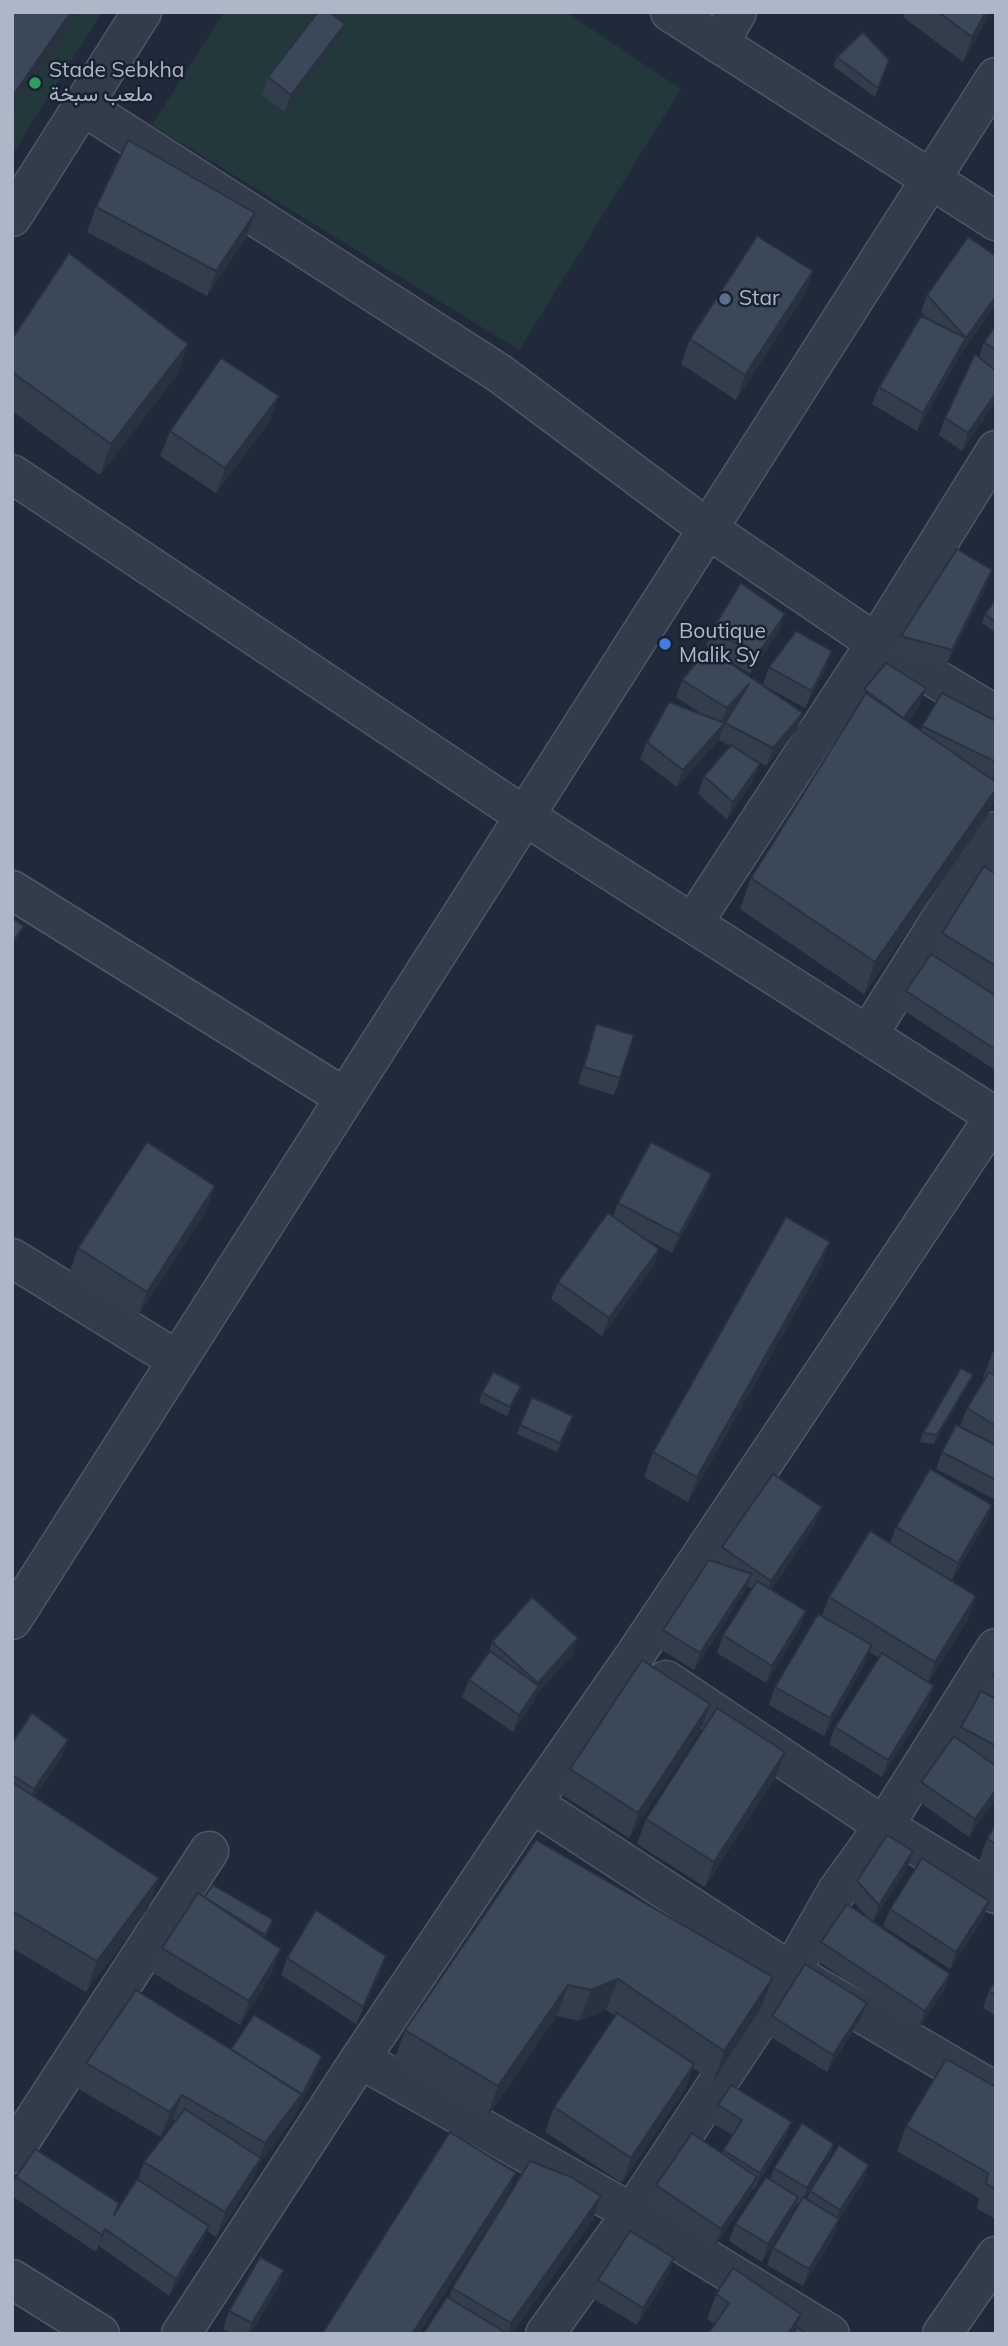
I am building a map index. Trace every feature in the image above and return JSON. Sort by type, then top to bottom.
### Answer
[{"type":"street","points":[[12,217],[142,12]]},
{"type":"street","points":[[670,12],[728,28],[931,179],[996,221]]},
{"type":"street","points":[[12,1620],[996,77]]},
{"type":"street","points":[[83,106],[499,373],[708,529],[876,642],[996,715]]},
{"type":"street","points":[[693,923],[876,642],[996,450]]},
{"type":"street","points":[[12,474],[523,815],[995,1117],[633,1658],[360,2059],[181,2334]]},
{"type":"street","points":[[868,1035],[996,831]]},
{"type":"street","points":[[12,890],[344,1097]]},
{"type":"street","points":[[12,1258],[177,1360]]},
{"type":"street","points":[[545,2334],[632,2213],[791,1972],[837,1891],[884,1826],[996,1648]]},
{"type":"street","points":[[633,1658],[884,1826],[996,1894]]},
{"type":"street","points":[[532,1803],[791,1972],[996,2092]]},
{"type":"street","points":[[12,2154],[209,1850]]},
{"type":"street","points":[[360,2059],[632,2213],[830,2334]]},
{"type":"street","points":[[942,2334],[996,2256]]},
{"type":"street","points":[[12,2279],[100,2334]]},
{"type":"green space","name":"Stade Sebkha ملعب سبخة","points":[[12,12],[102,12],[12,155]]},
{"type":"green space","points":[[224,12],[566,12],[681,89],[519,350],[152,125]]},
{"type":"building","points":[[12,12],[71,12],[12,97]]},
{"type":"building","points":[[318,12],[329,12],[345,24],[291,95],[268,77]]},
{"type":"building","points":[[938,12],[986,12],[972,37]]},
{"type":"building","points":[[863,32],[889,60],[878,88],[837,57]]},
{"type":"building","points":[[128,140],[255,213],[216,271],[96,207]]},
{"type":"building","points":[[757,236],[813,271],[745,375],[690,339]]},
{"type":"building","points":[[968,237],[996,256],[996,296],[966,338],[927,295]]},
{"type":"building","points":[[69,253],[188,344],[111,444],[12,372],[12,339]]},
{"type":"building","points":[[921,316],[966,338],[923,413],[879,387]]},
{"type":"building","points":[[996,325],[996,350],[984,342]]},
{"type":"building","points":[[975,354],[996,371],[996,393],[968,433],[945,418]]},
{"type":"building","points":[[221,358],[279,396],[225,468],[170,431]]},
{"type":"building","points":[[957,549],[992,570],[952,650],[901,636]]},
{"type":"building","points":[[741,583],[785,614],[756,657],[713,628]]},
{"type":"building","points":[[996,599],[996,622],[985,614]]},
{"type":"building","points":[[796,631],[832,651],[812,691],[769,667]]},
{"type":"building","points":[[708,648],[803,713],[773,748],[725,723],[749,684],[727,708],[682,680]]},
{"type":"building","points":[[886,663],[926,688],[903,718],[864,689]]},
{"type":"building","points":[[866,693],[996,782],[996,789],[875,962],[751,878]]},
{"type":"building","points":[[942,693],[996,721],[996,762],[922,726]]},
{"type":"building","points":[[669,702],[725,723],[683,770],[647,742]]},
{"type":"building","points":[[731,745],[760,764],[733,802],[704,776]]},
{"type":"building","points":[[984,866],[996,874],[996,966],[942,933]]},
{"type":"building","points":[[12,918],[24,926],[12,943]]},
{"type":"building","points":[[931,954],[996,996],[996,1050],[906,991]]},
{"type":"building","points":[[596,1024],[634,1035],[620,1078],[584,1067]]},
{"type":"building","points":[[147,1142],[215,1186],[147,1292],[78,1248]]},
{"type":"building","points":[[651,1142],[712,1174],[679,1235],[618,1203]]},
{"type":"building","points":[[608,1213],[659,1249],[609,1318],[558,1282]]},
{"type":"building","points":[[786,1217],[830,1242],[697,1477],[653,1452]]},
{"type":"building","points":[[961,1368],[973,1375],[937,1435],[923,1433]]},
{"type":"building","points":[[493,1372],[521,1386],[510,1407],[482,1393]]},
{"type":"building","points":[[989,1372],[996,1376],[996,1426],[967,1408]]},
{"type":"building","points":[[532,1397],[573,1416],[560,1443],[520,1425]]},
{"type":"building","points":[[956,1425],[996,1445],[996,1480],[942,1452]]},
{"type":"building","points":[[930,1469],[992,1505],[958,1563],[896,1527]]},
{"type":"building","points":[[773,1474],[822,1507],[771,1581],[722,1547]]},
{"type":"building","points":[[870,1531],[976,1596],[935,1662],[829,1597]]},
{"type":"building","points":[[709,1560],[752,1574],[700,1653],[663,1630]]},
{"type":"building","points":[[757,1581],[806,1611],[772,1666],[723,1635]]},
{"type":"building","points":[[532,1597],[578,1638],[538,1683],[492,1642]]},
{"type":"building","points":[[818,1614],[872,1645],[830,1718],[775,1687]]},
{"type":"building","points":[[490,1651],[539,1686],[519,1715],[469,1680]]},
{"type":"building","points":[[882,1653],[934,1686],[888,1760],[835,1727]]},
{"type":"building","points":[[642,1660],[710,1704],[638,1813],[570,1769]]},
{"type":"building","points":[[981,1691],[996,1699],[996,1746],[961,1727]]},
{"type":"building","points":[[717,1708],[785,1752],[714,1862],[646,1819]]},
{"type":"building","points":[[32,1713],[68,1740],[34,1789],[12,1775],[12,1743]]},
{"type":"building","points":[[954,1736],[996,1766],[996,1790],[975,1819],[921,1782]]},
{"type":"building","points":[[12,1782],[159,1878],[97,1961],[12,1911]]},
{"type":"building","points":[[996,1823],[996,1844],[987,1839]]},
{"type":"building","points":[[887,1835],[913,1851],[879,1905],[857,1881]]},
{"type":"building","points":[[536,1840],[773,1977],[724,2051],[618,1979],[591,1990],[568,1985],[498,2086],[405,2030]]},
{"type":"building","points":[[922,1858],[989,1901],[956,1952],[890,1909]]},
{"type":"building","points":[[213,1885],[273,1920],[265,1935],[204,1897]]},
{"type":"building","points":[[198,1893],[281,1949],[249,2001],[162,1948]]},
{"type":"building","points":[[847,1904],[950,1974],[925,2011],[821,1942]]},
{"type":"building","points":[[316,1910],[386,1956],[363,2007],[287,1958]]},
{"type":"building","points":[[805,1964],[867,2003],[833,2055],[772,2016]]},
{"type":"building","points":[[996,1980],[996,1995],[989,1991]]},
{"type":"building","points":[[136,1990],[302,2094],[265,2143],[182,2095],[170,2112],[86,2063]]},
{"type":"building","points":[[617,2013],[694,2064],[631,2158],[554,2107]]},
{"type":"building","points":[[254,2015],[322,2056],[302,2095],[231,2049]]},
{"type":"building","points":[[946,2059],[996,2087],[996,2189],[986,2184],[988,2173],[906,2126]]},
{"type":"building","points":[[731,2085],[792,2122],[760,2173],[723,2150],[742,2120],[718,2105]]},
{"type":"building","points":[[185,2109],[261,2158],[225,2212],[144,2162]]},
{"type":"building","points":[[802,2123],[834,2144],[807,2188],[774,2168]]},
{"type":"building","points":[[450,2132],[516,2173],[412,2334],[322,2334]]},
{"type":"building","points":[[692,2133],[757,2177],[721,2229],[656,2185]]},
{"type":"building","points":[[839,2145],[869,2165],[840,2210],[810,2191]]},
{"type":"building","points":[[35,2149],[119,2203],[114,2215],[137,2179],[209,2226],[176,2279],[105,2229],[102,2235],[16,2177]]},
{"type":"building","points":[[530,2161],[571,2177],[601,2196],[511,2323],[452,2288]]},
{"type":"building","points":[[766,2177],[798,2197],[768,2244],[735,2224]]},
{"type":"building","points":[[803,2197],[839,2219],[809,2269],[773,2248]]},
{"type":"building","points":[[630,2231],[674,2258],[643,2308],[598,2280]]},
{"type":"building","points":[[260,2257],[284,2270],[252,2323],[229,2311]]},
{"type":"building","points":[[733,2268],[801,2314],[788,2334],[708,2334],[729,2303],[716,2294]]},
{"type":"building","points":[[447,2297],[508,2334],[423,2334]]},
{"type":"building","points":[[797,2327],[807,2334],[793,2334]]},
{"type":"place","name":"Stade Sebkha ملعب سبخة","points":[[35,83]]},
{"type":"place","name":"Star","points":[[725,299]]},
{"type":"place","name":"Boutique Malik Sy","points":[[665,644]]}]
